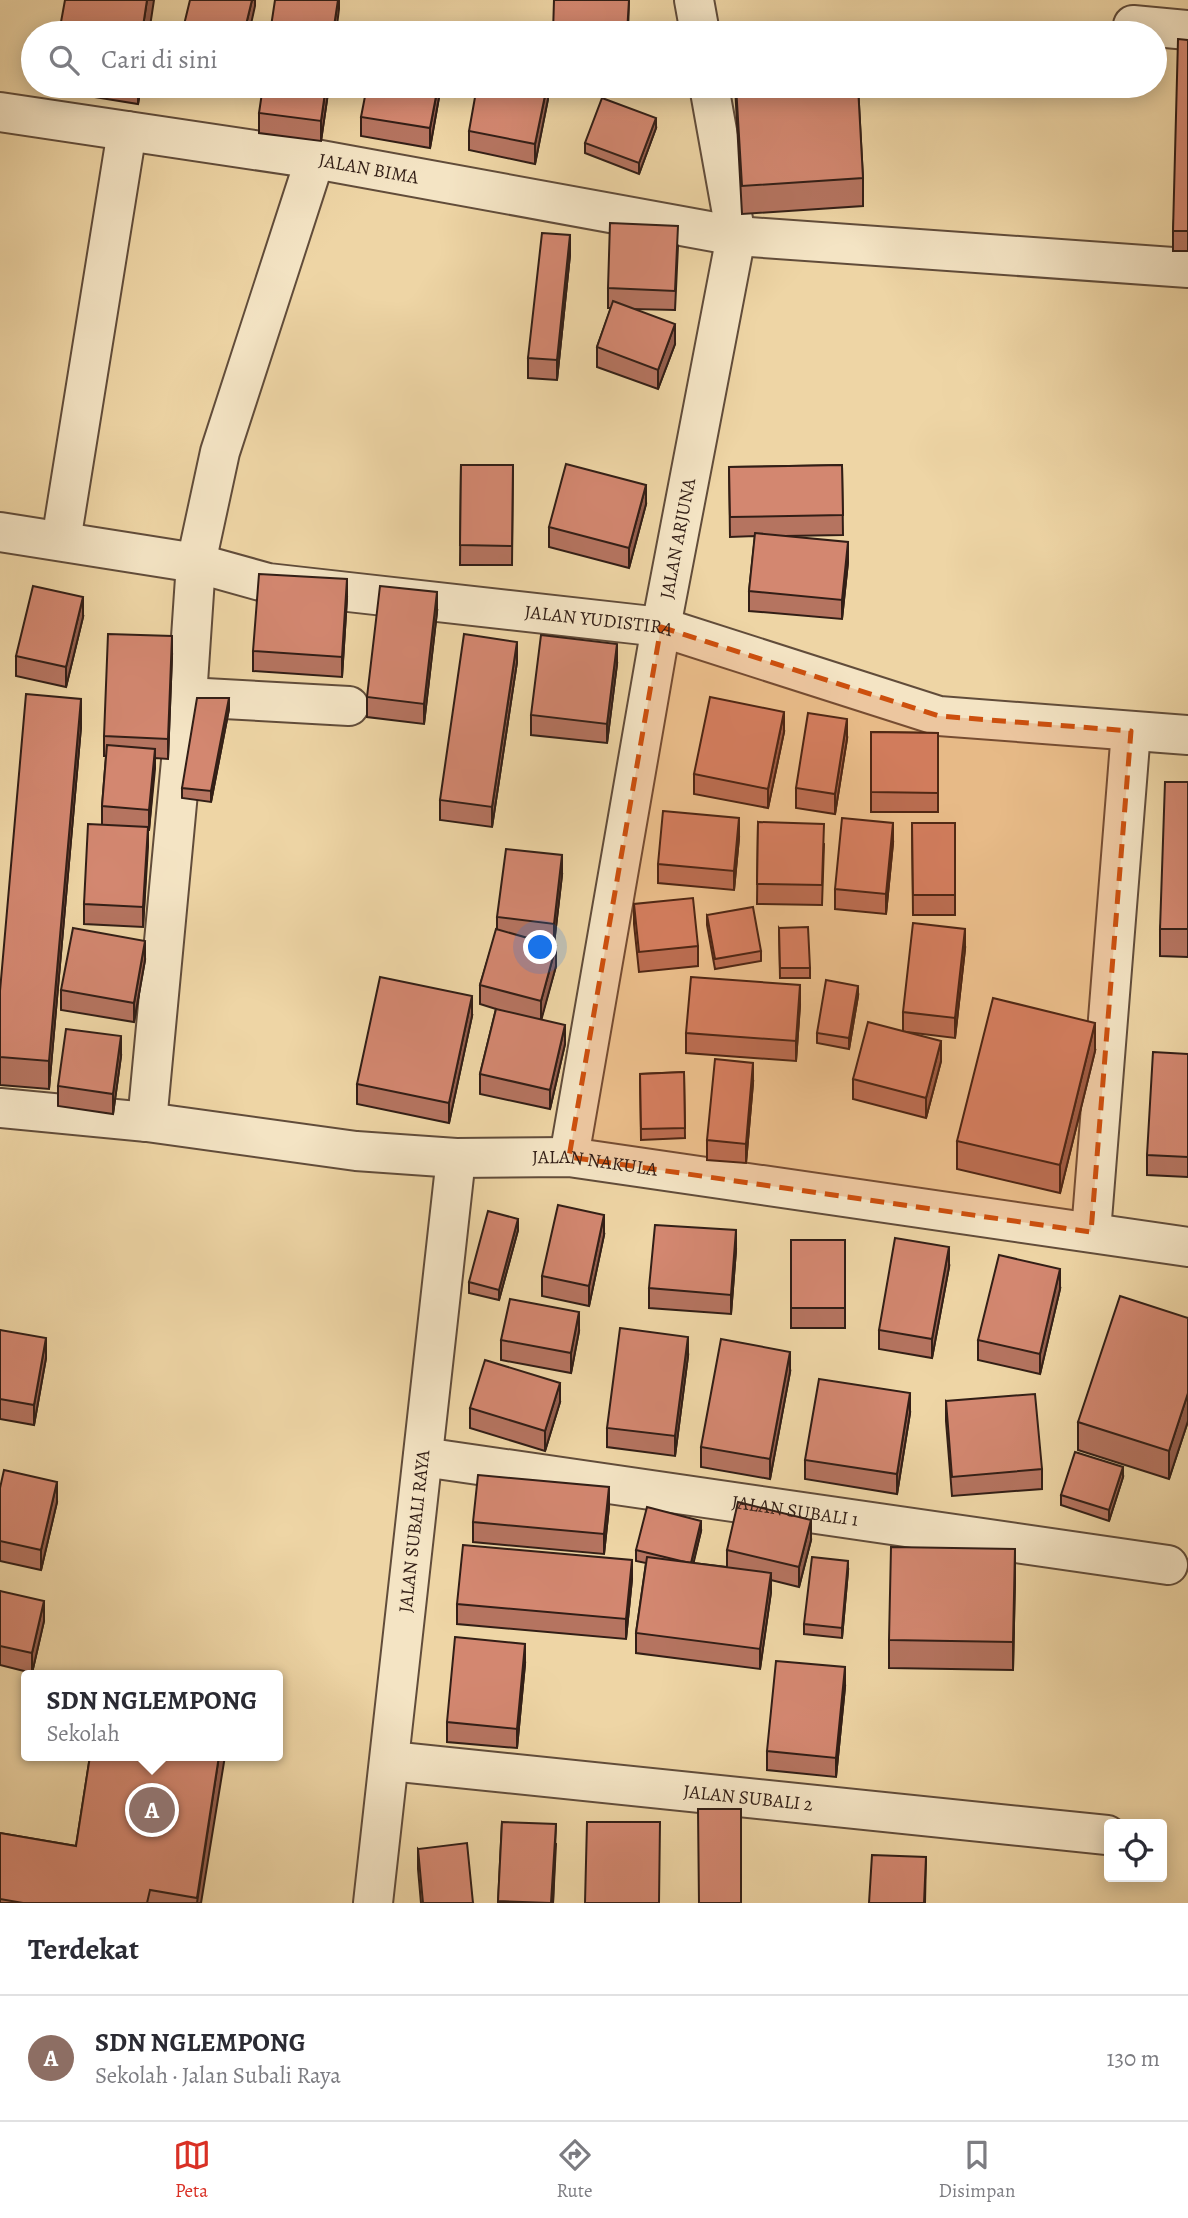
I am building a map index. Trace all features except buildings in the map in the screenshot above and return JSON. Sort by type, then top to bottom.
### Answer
[{"type":"street","points":[[694,0],[698,21]]},
{"type":"street","points":[[1167,28],[1188,30]]},
{"type":"street","name":"JALAN ARJUNA","points":[[569,1157],[661,627],[736,236],[711,98]]},
{"type":"street","name":"JALAN BIMA","points":[[0,112],[314,159],[736,236],[1188,268]]},
{"type":"street","points":[[61,541],[127,131]]},
{"type":"street","points":[[146,1122],[187,697],[196,563],[220,452],[314,159]]},
{"type":"street","name":"JALAN YUDISTIRA","points":[[0,532],[196,563],[268,583],[661,627],[939,716],[1188,735]]},
{"type":"street","points":[[187,697],[349,706]]},
{"type":"street","points":[[1091,1233],[1131,731]]},
{"type":"street","name":"JALAN NAKULA","points":[[0,1108],[146,1122],[356,1151],[456,1158],[569,1157],[1188,1247]]},
{"type":"street","name":"JALAN SUBALI RAYA","points":[[373,1903],[456,1158]]},
{"type":"street","name":"JALAN SUBALI 1","points":[[423,1457],[1168,1565]]},
{"type":"street","name":"JALAN SUBALI 2","points":[[390,1761],[1104,1835]]},
{"type":"highlighted area","points":[[661,627],[939,716],[1131,731],[1091,1232],[569,1157]]},
{"type":"place","name":"SDN NGLEMPONG","points":[[152,1810]]}]
